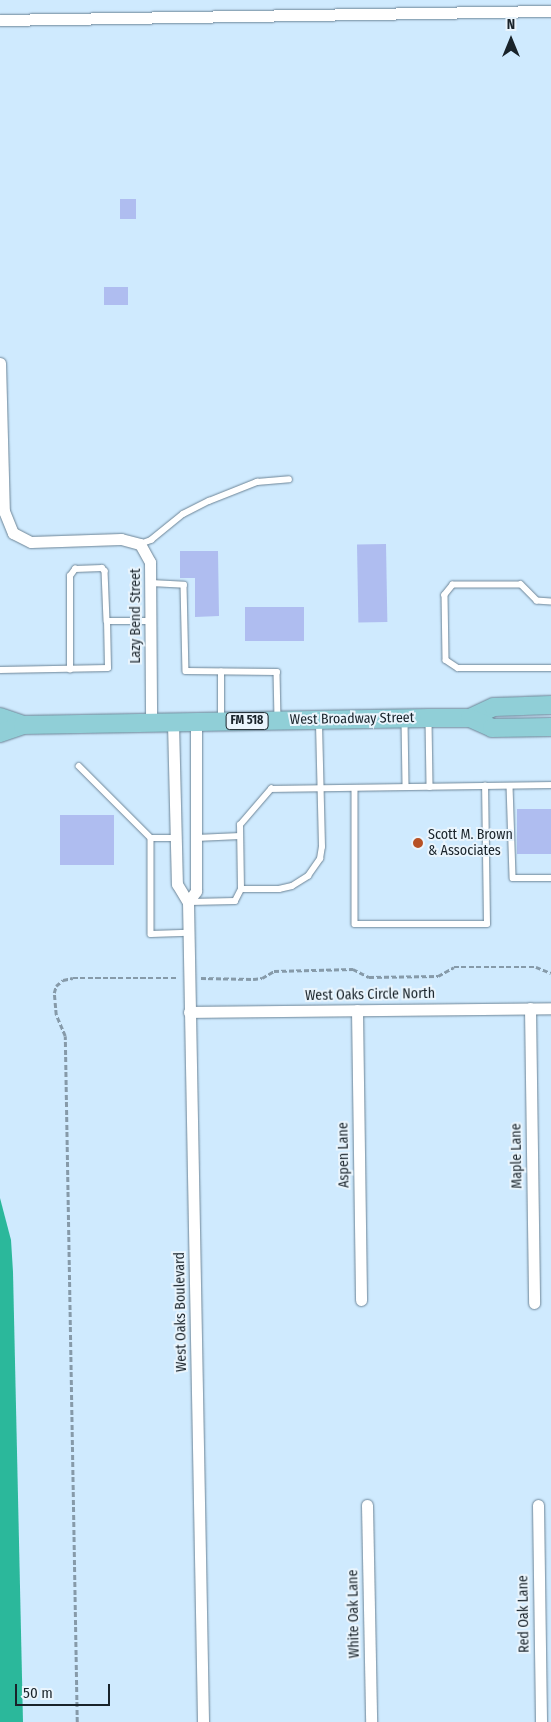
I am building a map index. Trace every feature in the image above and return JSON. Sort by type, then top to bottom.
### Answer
[{"type":"main road","name":"West Broadway Street","points":[[470,718],[494,707],[551,705]]},
{"type":"main road","name":"West Broadway Street","points":[[0,717],[23,725]]},
{"type":"main road","name":"West Broadway Street","points":[[0,733],[23,725],[405,718],[470,718],[492,728],[551,727]]},
{"type":"street","points":[[0,20],[551,11]]},
{"type":"street","points":[[0,362],[4,511],[13,533],[31,542],[121,539],[140,544]]},
{"type":"street","name":"Lazy Bend Street","points":[[140,544],[150,562],[151,723]]},
{"type":"street","name":"West Oaks Boulevard","points":[[188,902],[196,891],[196,722]]},
{"type":"street","name":"West Oaks Boulevard","points":[[173,723],[177,884],[188,902],[202,1722]]},
{"type":"street","points":[[176,838],[196,838]]},
{"type":"street","name":"Maple Lane","points":[[530,1008],[534,1303]]},
{"type":"street","name":"West Oaks Circle North","points":[[189,1012],[551,1008]]},
{"type":"street","name":"Aspen Lane","points":[[357,1010],[361,1300]]},
{"type":"street","name":"White Oak Lane","points":[[367,1505],[371,1722]]},
{"type":"street","name":"Red Oak Lane","points":[[538,1505],[540,1722]]},
{"type":"lane","points":[[140,544],[151,540],[183,514],[208,501],[257,482],[289,479]]},
{"type":"lane","points":[[0,670],[70,670],[108,668],[105,571],[102,568],[75,569],[70,576],[70,670]]},
{"type":"lane","points":[[150,583],[184,585],[186,671],[277,672],[278,721]]},
{"type":"lane","points":[[551,602],[537,602],[521,585],[452,585],[445,595],[446,660],[458,668],[551,668]]},
{"type":"lane","points":[[107,621],[151,621]]},
{"type":"lane","points":[[221,672],[221,722]]},
{"type":"lane","points":[[405,718],[406,787]]},
{"type":"lane","points":[[429,718],[430,787]]},
{"type":"lane","points":[[241,890],[279,889],[292,886],[308,876],[320,859],[322,847],[319,720]]},
{"type":"lane","points":[[79,766],[150,838],[151,934],[188,933]]},
{"type":"lane","points":[[188,902],[235,901],[241,890],[240,825],[271,789],[551,785]]},
{"type":"lane","points":[[356,788],[356,924],[487,924],[485,786]]},
{"type":"lane","points":[[510,786],[512,878],[551,878]]},
{"type":"lane","points":[[196,838],[240,836]]},
{"type":"lane","points":[[150,838],[176,838]]},
{"type":"path","points":[[76,1722],[65,1036],[56,1014],[54,993],[56,986],[62,980],[73,978],[253,979],[262,978],[274,971],[353,969],[369,977],[438,976],[454,967],[528,967],[551,973]]},
{"type":"shaded area","points":[[0,1198],[11,1240],[13,1272],[23,1722],[0,1722]]},
{"type":"building","points":[[120,199],[136,199],[136,219],[120,219]]},
{"type":"building","points":[[104,287],[128,287],[128,305],[104,305]]},
{"type":"building","points":[[386,544],[387,622],[358,622],[357,545]]},
{"type":"building","points":[[180,551],[218,551],[219,616],[195,617],[195,578],[180,578]]},
{"type":"building","points":[[245,607],[304,607],[304,641],[245,641]]},
{"type":"building","points":[[517,809],[551,809],[551,854],[517,854]]},
{"type":"building","points":[[60,815],[114,815],[114,865],[60,865]]},
{"type":"place","name":"Scott M. Brown & Associates","points":[[418,843]]}]
